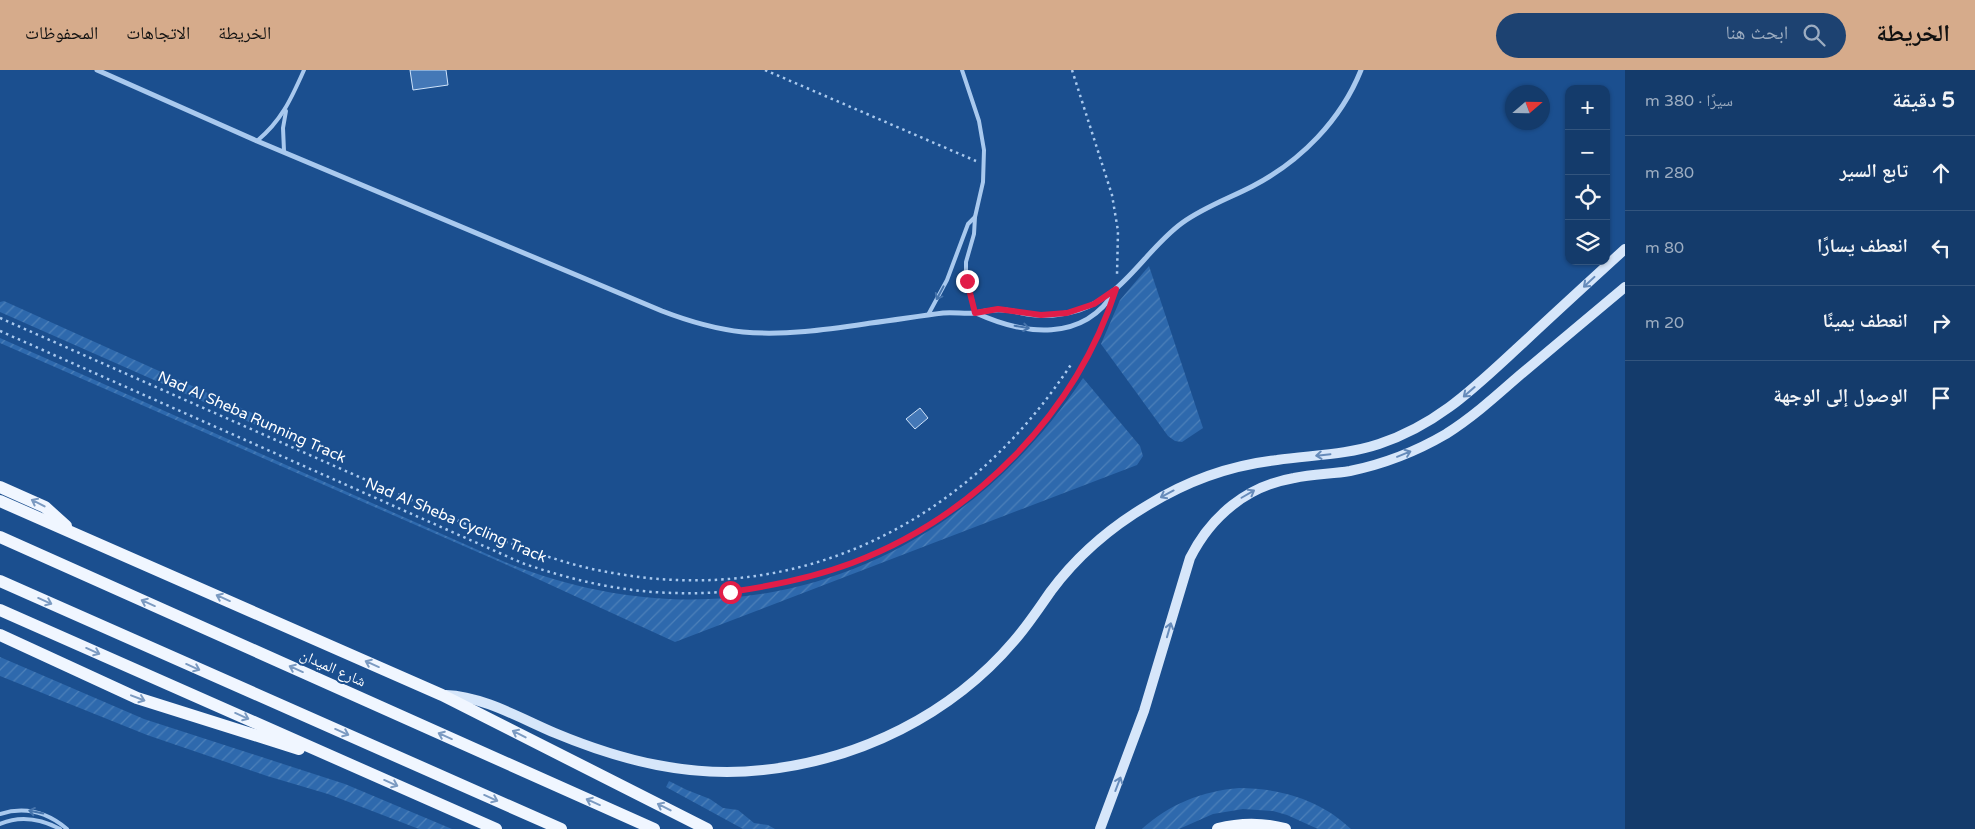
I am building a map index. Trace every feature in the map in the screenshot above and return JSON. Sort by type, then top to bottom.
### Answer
[{"type":"main road","points":[[0,487],[45,507],[62,521],[69,530]]},
{"type":"main road","points":[[0,501],[442,695],[707,829]]},
{"type":"main road","name":"شارع الميدان","points":[[0,537],[654,829]]},
{"type":"main road","points":[[0,581],[561,829]]},
{"type":"main road","points":[[0,610],[496,829]]},
{"type":"main road","points":[[0,635],[137,698],[284,745],[331,756]]},
{"type":"main road","points":[[1218,829],[1244,824],[1258,824],[1285,829]]},
{"type":"street","points":[[97,70],[257,141],[662,311],[703,325],[746,332],[797,331],[824,330],[928,315],[975,313],[998,309],[1041,315],[1067,313],[1094,304],[1116,289]]},
{"type":"street","points":[[975,313],[1006,324],[1057,330],[1076,325],[1093,317],[1103,309],[1116,289],[1156,247],[1182,224],[1217,203],[1270,177],[1301,154],[1328,126],[1361,70]]},
{"type":"street","points":[[442,695],[476,700],[612,754],[687,770],[741,772],[784,767],[827,758],[873,742],[921,719],[943,705],[982,674],[1014,641],[1052,590],[1081,557],[1102,537],[1132,515],[1170,492],[1210,475],[1274,460],[1322,456],[1358,450],[1393,439],[1427,423],[1472,390],[1625,249]]},
{"type":"street","points":[[1100,829],[1144,710],[1188,565],[1197,544],[1215,520],[1238,500],[1265,486],[1295,477],[1330,474],[1370,466],[1409,452],[1446,434],[1479,410],[1625,287]]},
{"type":"lane","points":[[284,151],[283,128],[288,106],[304,70]]},
{"type":"lane","points":[[962,70],[980,121],[984,164],[981,191],[975,217],[976,228],[966,262],[966,272],[975,313]]},
{"type":"lane","points":[[257,141],[274,125],[288,106]]},
{"type":"lane","points":[[928,315],[947,280],[965,231],[975,217]]},
{"type":"lane","points":[[0,814],[16,810],[40,813],[54,819],[67,829]]},
{"type":"lane","points":[[0,824],[18,819],[32,819],[45,822],[60,829]]},
{"type":"path","points":[[765,70],[984,164]]},
{"type":"path","name":"Nad Al Sheba Cycling Track","points":[[0,332],[522,563],[571,578],[645,592],[702,593],[766,586],[829,571],[900,542],[948,512],[999,471],[1046,420],[1067,391],[1101,332],[1116,289],[1118,248],[1116,213],[1107,178],[1072,70]]},
{"type":"path","name":"Nad Al Sheba Running Track","points":[[0,318],[504,541],[588,568],[636,577],[669,580],[734,578],[783,571],[838,555],[898,528],[920,516],[960,488],[1001,453],[1040,409],[1072,363]]},
{"type":"shaded area","points":[[1149,266],[1203,428],[1182,442],[1175,441],[1168,436],[1101,344],[1120,300]]},
{"type":"shaded area","points":[[4,301],[274,423],[278,426],[277,431],[274,433],[0,312],[0,302]]},
{"type":"shaded area","points":[[0,338],[505,562],[588,588],[671,599],[751,596],[828,578],[901,547],[968,503],[1029,446],[1083,378],[1140,446],[1143,456],[1137,465],[675,642],[516,569],[0,343]]},
{"type":"shaded area","points":[[0,657],[144,719],[345,784],[452,829],[419,829],[328,794],[267,776],[147,735],[0,676]]},
{"type":"shaded area","points":[[669,781],[710,799],[723,808],[738,810],[754,823],[768,825],[775,829],[743,829],[666,787]]},
{"type":"shaded area","points":[[1239,788],[1285,793],[1313,803],[1327,810],[1351,829],[1318,829],[1273,811],[1243,809],[1213,814],[1179,829],[1142,829],[1163,812],[1187,800],[1212,792]]},
{"type":"building","points":[[410,70],[446,70],[448,85],[413,90]]},
{"type":"building","points":[[920,408],[928,418],[915,429],[906,419]]},
{"type":"route","points":[[730,592],[782,584],[852,563],[900,542],[971,496],[1030,440],[1062,398],[1077,376],[1101,332],[1116,289],[1094,304],[1067,313],[1041,315],[998,309],[975,313],[967,281]]}]
